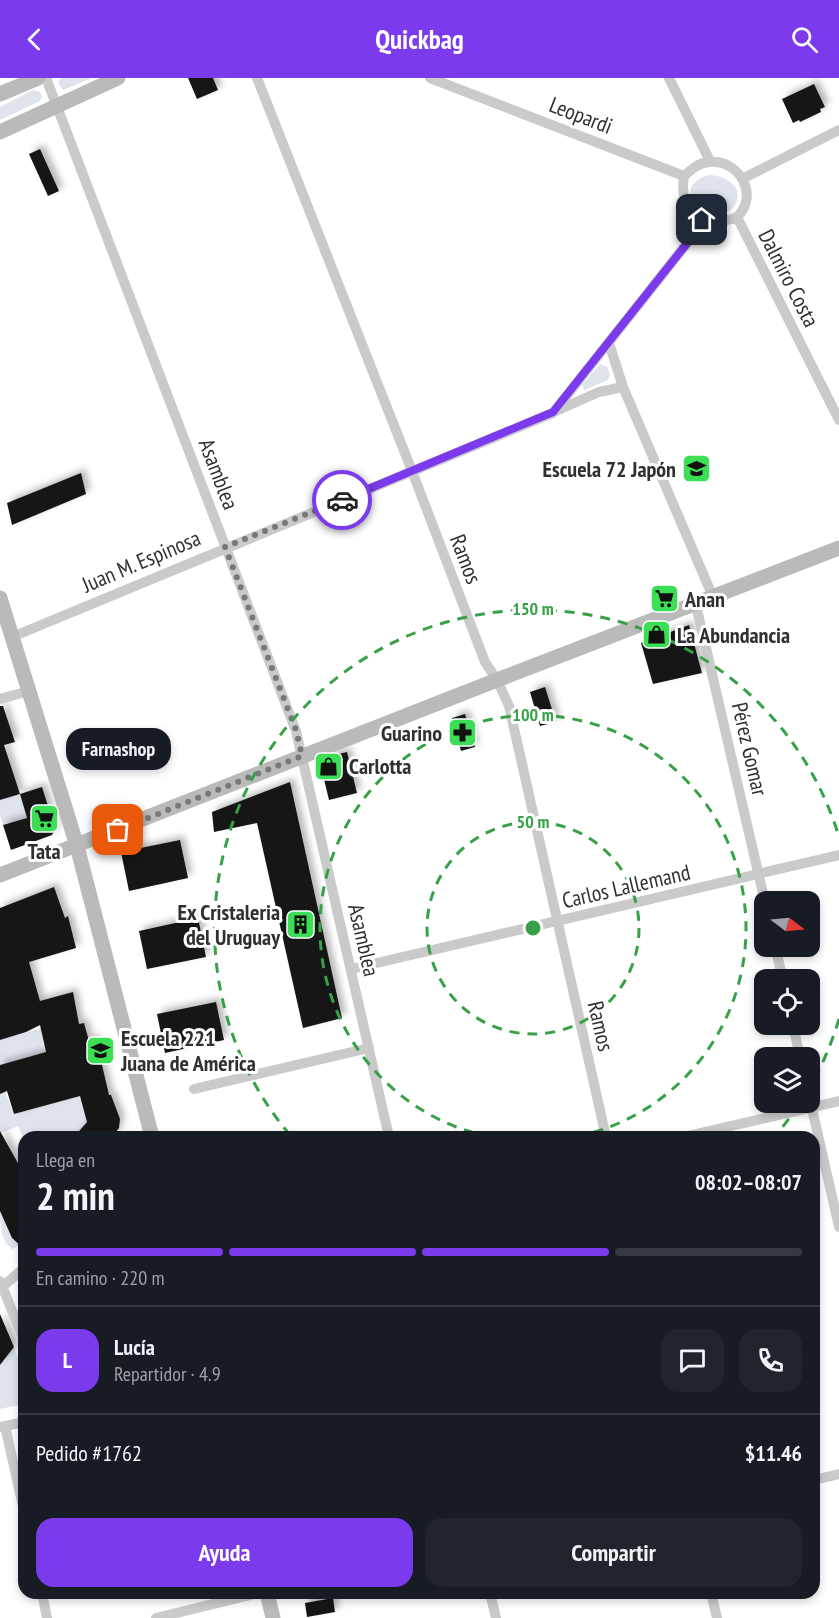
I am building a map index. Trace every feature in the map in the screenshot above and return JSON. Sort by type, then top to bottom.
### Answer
[{"type":"street","points":[[0,94],[38,78]]},
{"type":"street","name":"Asamblea","points":[[46,78],[296,730],[389,1131]]},
{"type":"street","points":[[0,132],[118,78]]},
{"type":"street","name":"Ramos","points":[[257,78],[485,662],[497,680],[509,706],[605,1131]]},
{"type":"street","name":"Leopardi","points":[[430,78],[684,176]]},
{"type":"street","points":[[669,78],[710,161]]},
{"type":"street","points":[[744,178],[839,130]]},
{"type":"street","points":[[702,220],[687,207],[683,186],[684,176],[696,165],[710,161],[730,168],[744,178],[745,202],[737,218]]},
{"type":"street","name":"Dalmiro Costa","points":[[702,220],[717,223],[737,218],[839,420]]},
{"type":"street","name":"Juan M. Espinosa","points":[[553,412],[696,232],[702,220]]},
{"type":"street","points":[[609,344],[623,387],[713,597]]},
{"type":"street","name":"Juan M. Espinosa","points":[[12,637],[599,392],[623,387]]},
{"type":"street","points":[[0,875],[839,548]]},
{"type":"street","points":[[0,598],[77,846],[150,1131]]},
{"type":"street","name":"Pérez Gomar","points":[[696,604],[763,891]]},
{"type":"street","points":[[0,699],[29,691]]},
{"type":"street","name":"Carlos Lallemand","points":[[351,969],[839,855]]},
{"type":"street","points":[[194,1089],[369,1048]]},
{"type":"street","points":[[820,1103],[839,1101]]},
{"type":"street","points":[[706,1131],[776,1113]]},
{"type":"street","points":[[813,1113],[817,1131]]},
{"type":"street","points":[[820,1144],[839,1227]]},
{"type":"street","points":[[18,1273],[1,1286],[18,1326]]},
{"type":"street","points":[[18,1423],[3,1427],[18,1487]]},
{"type":"street","points":[[820,1479],[839,1474]]},
{"type":"street","points":[[43,1599],[47,1618]]},
{"type":"street","points":[[156,1618],[234,1599]]},
{"type":"street","points":[[268,1599],[273,1618]]},
{"type":"street","points":[[491,1599],[496,1618]]},
{"type":"street","points":[[712,1599],[717,1618]]},
{"type":"shaded area","points":[[61,78],[92,78],[63,90],[58,82]]},
{"type":"shaded area","points":[[33,90],[40,92],[42,96],[40,101],[0,120],[0,107]]},
{"type":"shaded area","points":[[709,175],[723,178],[733,184],[737,192],[734,207],[726,212],[716,214],[704,211],[692,200],[690,193],[692,186],[697,180]]},
{"type":"shaded area","points":[[600,364],[607,367],[610,374],[608,380],[584,390],[582,385]]},
{"type":"shaded area","points":[[20,794],[27,818],[3,825],[0,800]]},
{"type":"shaded area","points":[[57,1024],[60,1034],[42,1036],[45,1052],[0,1065],[0,1040]]},
{"type":"shaded area","points":[[5,1092],[14,1114],[80,1096],[90,1118],[79,1131],[20,1131],[18,1126],[1,1133],[0,1094]]},
{"type":"shaded area","points":[[0,1211],[18,1246],[12,1249],[8,1246],[1,1227]]},
{"type":"shaded area","points":[[14,1347],[18,1358],[18,1405],[0,1409],[0,1365]]},
{"type":"building","points":[[188,78],[213,78],[218,90],[197,99]]},
{"type":"building","points":[[814,84],[825,107],[820,109],[821,112],[793,123],[782,99]]},
{"type":"building","points":[[40,149],[59,191],[48,196],[29,154]]},
{"type":"building","points":[[81,473],[86,494],[12,525],[7,503]]},
{"type":"building","points":[[689,625],[702,673],[653,684],[641,643]]},
{"type":"building","points":[[545,687],[556,722],[540,726],[530,692]]},
{"type":"building","points":[[0,706],[3,706],[15,742],[4,745],[20,794],[0,800]]},
{"type":"building","name":"Guarino","points":[[465,714],[475,747],[461,751],[452,718]]},
{"type":"building","points":[[347,752],[357,793],[329,800],[321,767],[322,762],[326,757]]},
{"type":"building","name":"Ex Cristaleria del Uruguay","points":[[290,782],[342,1018],[303,1028],[257,823],[214,832],[212,812]]},
{"type":"building","points":[[42,787],[55,828],[52,835],[11,850],[3,825],[27,818],[20,794]]},
{"type":"building","points":[[180,840],[188,878],[129,891],[121,852]]},
{"type":"building","points":[[54,887],[65,918],[68,916],[76,948],[29,962],[40,1001],[73,992],[79,1024],[84,1023],[89,1041],[96,1039],[109,1095],[111,1095],[120,1119],[117,1131],[79,1131],[87,1122],[80,1096],[14,1114],[7,1091],[0,1094],[0,1065],[46,1052],[40,1025],[0,1040],[0,908]]},
{"type":"building","points":[[198,918],[206,957],[147,969],[139,931]]},
{"type":"building","points":[[216,1002],[224,1040],[165,1053],[157,1014]]},
{"type":"building","points":[[0,1131],[18,1163],[18,1244],[12,1238],[0,1211]]},
{"type":"building","points":[[0,1314],[14,1347],[0,1365]]},
{"type":"building","points":[[333,1599],[335,1612],[307,1617],[305,1603]]},
{"type":"way so far","points":[[118,830],[302,756],[296,730],[225,547],[342,500]]},
{"type":"place","name":"Escuela 72 Japón","points":[[697,469]]},
{"type":"place","name":"Anan","points":[[664,599]]},
{"type":"place","name":"La Abundancia","points":[[656,635]]},
{"type":"place","name":"Guarino","points":[[463,733]]},
{"type":"place","name":"Carlotta","points":[[328,766]]},
{"type":"place","name":"Tata","points":[[44,819]]},
{"type":"place","name":"Farnashop","points":[[118,830]]},
{"type":"place","name":"Ex Cristaleria del Uruguay","points":[[301,925]]},
{"type":"place","name":"Escuela 221 Juana de América","points":[[100,1051]]},
{"type":"route","points":[[342,500],[553,412],[696,232],[702,220]]}]
